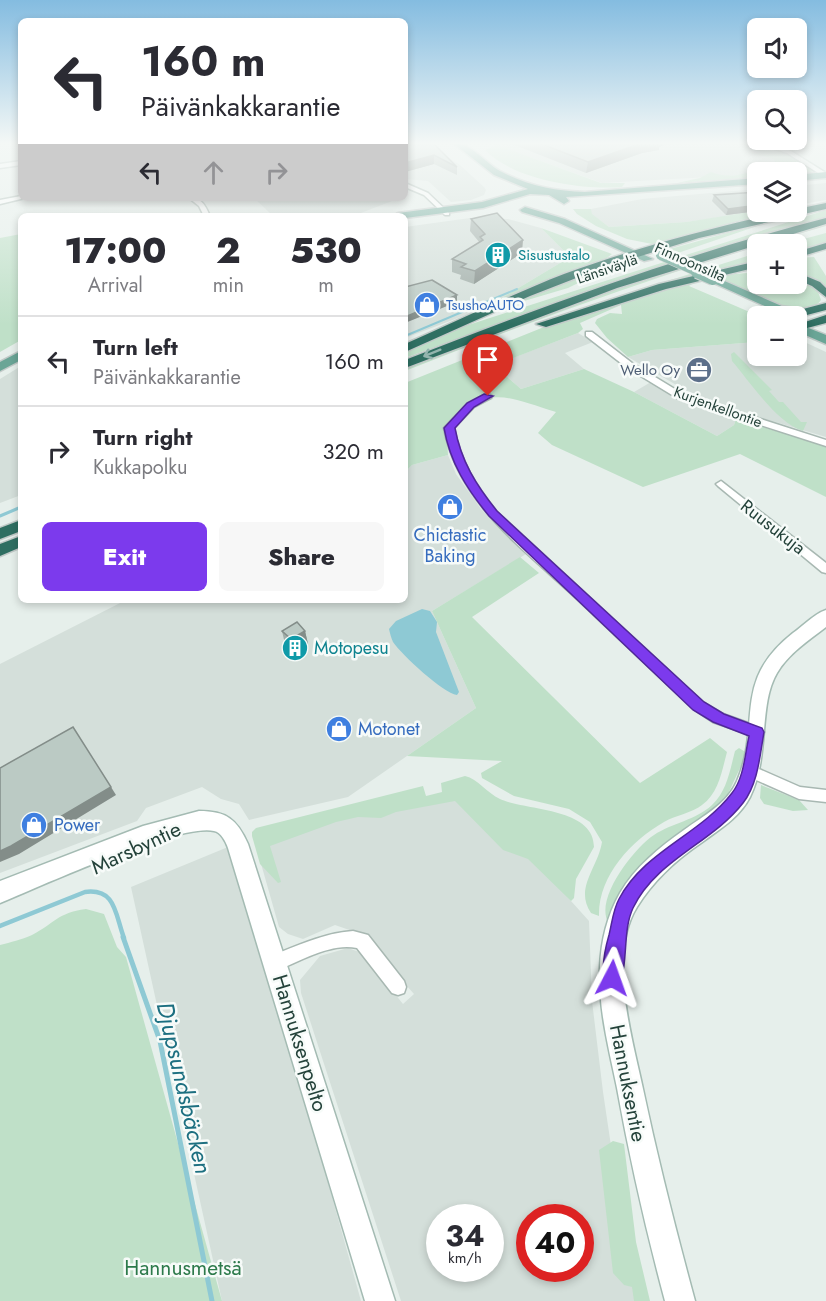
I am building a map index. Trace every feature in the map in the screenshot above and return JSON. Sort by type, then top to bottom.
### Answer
[{"type":"highway","points":[[649,254],[768,218],[826,207]]},
{"type":"highway","points":[[442,332],[826,207]]},
{"type":"highway","name":"Länsiväylä","points":[[408,363],[606,288],[708,255],[826,221]]},
{"type":"highway","points":[[807,234],[826,229]]},
{"type":"highway","points":[[807,252],[826,246]]},
{"type":"highway","name":"Länsiväylä","points":[[408,375],[615,295],[747,253]]},
{"type":"highway","points":[[408,347],[566,277],[636,254]]},
{"type":"highway","points":[[509,336],[601,305],[747,267]]},
{"type":"highway","points":[[717,276],[747,272]]},
{"type":"highway","points":[[807,280],[816,284],[826,294]]},
{"type":"highway","points":[[807,312],[826,306]]},
{"type":"highway","points":[[808,323],[826,306]]},
{"type":"highway","points":[[0,534],[18,526]]},
{"type":"highway","points":[[0,550],[18,542]]},
{"type":"main road","points":[[408,219],[487,204]]},
{"type":"main road","points":[[511,204],[520,209]]},
{"type":"main road","name":"Finnoonsilta","points":[[564,204],[566,208],[561,211],[567,217],[649,254],[700,282],[760,306]]},
{"type":"main road","points":[[408,215],[520,209],[549,210],[566,208],[575,204]]},
{"type":"main road","name":"Finnoonsilta","points":[[520,209],[562,221],[636,254],[661,255],[717,276],[766,306]]},
{"type":"main road","name":"Finnoonsilta","points":[[808,323],[826,340]]},
{"type":"main road","points":[[0,367],[18,357]]},
{"type":"main road","points":[[0,373],[18,363]]},
{"type":"main road","name":"Hannuksentie","points":[[680,1301],[647,1180],[615,1016],[612,978],[614,948],[626,904],[651,869],[731,806],[739,797],[750,771],[765,678],[773,663],[826,617]]},
{"type":"main road","name":"Hannuksenpelto","points":[[189,824],[215,820],[224,824],[235,837],[380,1301]]},
{"type":"main road","name":"Marsbyntie","points":[[0,892],[154,832],[189,824]]},
{"type":"main road","name":"Marsbyntie","points":[[0,906],[144,849],[189,824]]},
{"type":"street","points":[[436,204],[445,212]]},
{"type":"street","name":"Kurjenkellontie","points":[[589,334],[629,365],[681,396],[826,443]]},
{"type":"street","points":[[488,396],[471,405],[449,428],[452,448],[460,469],[493,514],[699,706],[718,718],[757,732]]},
{"type":"street","name":"Ruusukuja","points":[[721,484],[826,569]]},
{"type":"street","points":[[750,771],[799,793],[823,800]]},
{"type":"street","points":[[275,963],[339,940],[355,938],[362,941],[398,987]]},
{"type":"shaded area","points":[[260,204],[385,204],[361,213],[270,213]]},
{"type":"shaded area","points":[[618,204],[747,204],[747,214],[686,222],[609,227],[591,214],[591,209]]},
{"type":"shaded area","points":[[470,218],[508,219],[541,228],[570,257],[487,307],[408,337],[408,227]]},
{"type":"shaded area","points":[[578,333],[593,342],[565,353],[584,369],[521,389],[505,375],[496,374],[486,368]]},
{"type":"shaded area","points":[[747,343],[747,366],[807,366],[807,343],[826,352],[826,437],[704,401],[628,357],[652,350]]},
{"type":"shaded area","points":[[18,368],[18,496],[0,503],[0,379]]},
{"type":"shaded area","points":[[651,382],[699,406],[736,419],[734,425],[717,436],[634,392]]},
{"type":"shaded area","points":[[448,455],[456,474],[481,509],[526,554],[432,611],[476,708],[348,797],[249,820],[239,804],[221,799],[202,787],[146,808],[137,821],[0,873],[0,664],[120,603],[408,603],[408,469],[412,465]]},
{"type":"shaded area","points":[[455,797],[527,852],[589,921],[592,1001],[603,1092],[636,1301],[401,1301],[301,993],[300,980],[320,956],[348,948],[362,953],[403,1004],[414,994],[361,934],[335,925],[303,939],[288,934],[279,927],[254,839],[336,816]]},
{"type":"shaded area","points":[[228,847],[287,1035],[361,1301],[222,1301],[131,887]]},
{"type":"green space","points":[[573,209],[591,209],[592,214],[609,227],[686,222],[743,213],[747,213],[747,221],[652,244],[627,239],[596,226]]},
{"type":"green space","points":[[826,210],[826,218],[772,234],[751,234],[789,222],[807,222],[807,216]]},
{"type":"green space","points":[[769,222],[669,256],[659,252]]},
{"type":"green space","points":[[826,224],[826,226],[800,234],[791,234]]},
{"type":"green space","points":[[541,228],[612,254],[603,261],[498,304],[495,302],[570,257]]},
{"type":"green space","points":[[826,233],[826,245],[807,250],[807,238]]},
{"type":"green space","points":[[18,235],[18,342],[0,352],[0,238]]},
{"type":"green space","points":[[747,235],[747,241],[623,278],[408,357],[408,349],[462,327]]},
{"type":"green space","points":[[747,247],[747,250],[614,293],[408,370],[408,367],[561,308]]},
{"type":"green space","points":[[747,256],[747,264],[652,287]]},
{"type":"green space","points":[[807,257],[814,257],[826,276],[826,286],[807,277]]},
{"type":"green space","points":[[623,261],[568,288],[507,306],[571,278]]},
{"type":"green space","points":[[747,273],[747,292],[715,276]]},
{"type":"green space","points":[[688,282],[692,284],[689,286],[747,311],[747,343],[652,350],[628,357],[607,338],[595,323],[597,319],[610,313],[622,314],[621,305],[580,323],[583,329],[578,333],[487,368],[496,374],[505,375],[521,389],[584,369],[634,392],[717,436],[734,425],[736,419],[826,446],[826,497],[740,454],[643,487],[552,445],[538,433],[556,412],[510,398],[498,397],[474,404],[446,426],[448,455],[412,465],[408,469],[408,382],[569,317]]},
{"type":"green space","points":[[807,284],[817,289],[821,300],[807,308],[807,306],[782,306],[752,294],[807,294]]},
{"type":"green space","points":[[734,352],[772,390],[769,391],[779,402],[783,402],[801,422],[807,422],[803,431],[783,420],[764,401],[732,361],[731,354]]},
{"type":"green space","points":[[520,557],[539,573],[472,617],[640,783],[710,738],[727,752],[719,781],[708,800],[698,808],[652,830],[619,861],[604,887],[599,916],[591,913],[586,904],[585,895],[602,842],[590,822],[569,809],[514,796],[482,778],[481,773],[502,761],[407,756],[476,708],[432,611]]},
{"type":"green space","points":[[739,748],[747,753],[727,796],[609,924],[606,902],[618,875],[636,851],[654,835],[699,814],[712,805],[725,787],[735,751]]},
{"type":"green space","points":[[465,776],[500,799],[557,812],[583,824],[591,834],[594,847],[576,879],[574,898],[571,901],[528,859],[503,850],[455,801],[396,812],[381,818],[358,817],[336,822],[270,846],[281,882],[278,883],[260,864],[252,836],[256,828],[423,786],[426,796],[442,792],[441,783]]},
{"type":"green space","points":[[761,785],[799,800],[808,810],[793,811],[764,804],[760,798]]},
{"type":"green space","name":"Hannusmetsä","points":[[86,909],[104,914],[117,947],[126,957],[222,1301],[0,1301],[0,945],[28,937],[62,916]]},
{"type":"green space","points":[[613,1141],[624,1144],[636,1242],[650,1301],[634,1301],[632,1287],[624,1285],[613,1273],[599,1150]]},
{"type":"water","points":[[422,609],[430,611],[437,622],[436,632],[459,692],[457,695],[442,688],[423,673],[392,640],[389,629],[396,621]]},
{"type":"building","points":[[723,204],[747,204],[747,206],[728,209]]},
{"type":"building","points":[[497,213],[523,240],[475,271],[461,267],[466,264],[452,259],[483,240],[480,237],[485,234],[471,219]]},
{"type":"building","name":"TsushoAUTO","points":[[432,280],[457,295],[408,316],[408,286]]},
{"type":"building","points":[[297,622],[305,631],[291,639],[282,631]]},
{"type":"building","name":"Power","points":[[73,727],[111,787],[0,851],[0,768]]},
{"type":"waterway","points":[[408,335],[517,289]]},
{"type":"waterway","points":[[0,516],[18,508]]},
{"type":"waterway","name":"Djupsundsbäcken","points":[[0,926],[85,892],[95,892],[103,894],[113,904],[124,938]]},
{"type":"waterway","name":"Djupsundsbäcken","points":[[123,937],[160,1041],[212,1301]]},
{"type":"place","name":"Sisustustalo","points":[[498,255]]},
{"type":"place","name":"TsushoAUTO","points":[[427,305]]},
{"type":"place","name":"Wello Oy","points":[[699,370]]},
{"type":"place","name":"Chictastic Baking","points":[[450,507]]},
{"type":"place","name":"Motopesu","points":[[295,648]]},
{"type":"place","name":"Motonet","points":[[339,729]]},
{"type":"place","name":"Power","points":[[34,825]]},
{"type":"route","points":[[488,396],[471,405],[449,428],[452,448],[460,469],[493,514],[699,706],[718,718],[757,732],[750,771],[739,797],[713,822],[651,869],[626,904],[614,948],[612,978]]}]
